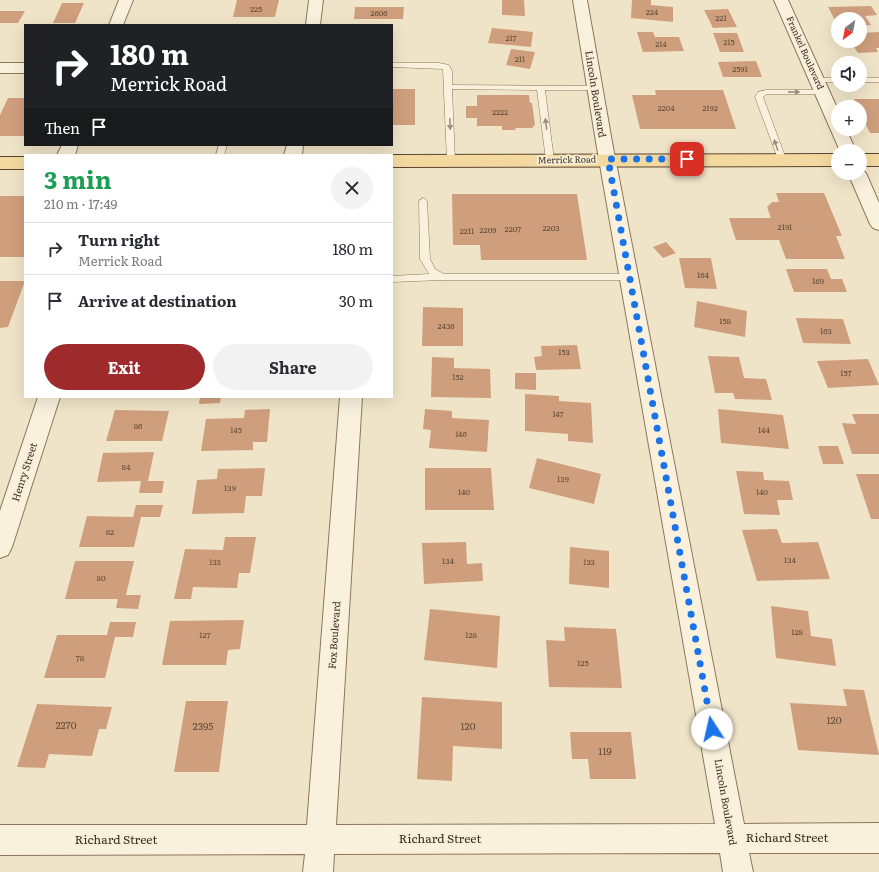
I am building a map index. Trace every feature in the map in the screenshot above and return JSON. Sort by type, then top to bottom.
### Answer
[{"type":"main road","name":"Merrick Road","points":[[393,161],[608,159],[831,160]]},
{"type":"main road","points":[[867,160],[879,160]]},
{"type":"main road","points":[[0,163],[24,163]]},
{"type":"street","points":[[116,24],[126,0]]},
{"type":"street","points":[[313,24],[316,0]]},
{"type":"street","name":"Lincoln Boulevard","points":[[580,0],[604,142],[738,872]]},
{"type":"street","name":"Frankel Boulevard","points":[[781,0],[831,113]]},
{"type":"street","points":[[0,68],[24,68]]},
{"type":"street","points":[[860,180],[879,224]]},
{"type":"street","name":"Henry Street","points":[[0,547],[49,398]]},
{"type":"street","name":"Fox Boulevard","points":[[318,872],[351,398]]},
{"type":"street","name":"Richard Street","points":[[0,840],[879,838]]},
{"type":"lane","points":[[393,65],[439,64],[446,67],[448,71],[451,161]]},
{"type":"lane","points":[[867,80],[879,80]]},
{"type":"lane","points":[[782,160],[759,97],[761,94],[766,92],[819,86],[831,82]]},
{"type":"lane","points":[[448,87],[596,88]]},
{"type":"lane","points":[[541,88],[550,160]]},
{"type":"lane","points":[[424,201],[425,260],[431,271],[442,277]]},
{"type":"lane","points":[[393,279],[442,277],[630,277]]},
{"type":"building","points":[[237,0],[279,0],[275,17],[233,17]]},
{"type":"building","points":[[502,0],[524,0],[525,16],[502,15]]},
{"type":"building","points":[[632,0],[651,0],[651,5],[673,7],[673,22],[631,18]]},
{"type":"building","points":[[62,3],[84,3],[75,23],[53,23]]},
{"type":"building","points":[[871,6],[877,15],[867,16],[867,12],[831,13],[828,7]]},
{"type":"building","points":[[355,7],[404,7],[403,19],[354,19]]},
{"type":"building","points":[[728,9],[737,27],[713,28],[704,10]]},
{"type":"building","points":[[0,11],[25,11],[18,23],[0,23]]},
{"type":"building","points":[[867,19],[871,25],[867,25]]},
{"type":"building","points":[[492,28],[533,32],[531,47],[488,43]]},
{"type":"building","points":[[637,32],[653,32],[655,37],[679,37],[684,51],[643,52]]},
{"type":"building","points":[[879,32],[879,48],[876,48],[878,52],[858,53],[855,48],[867,48],[867,33]]},
{"type":"building","points":[[713,33],[737,33],[744,52],[720,52]]},
{"type":"building","points":[[511,49],[535,52],[530,69],[506,65]]},
{"type":"building","points":[[756,61],[762,77],[723,77],[718,62]]},
{"type":"building","points":[[393,89],[415,89],[415,125],[393,125]]},
{"type":"building","points":[[655,90],[723,90],[736,129],[640,129],[632,95],[656,95]]},
{"type":"building","points":[[477,95],[529,95],[530,103],[532,103],[535,125],[532,128],[515,128],[516,130],[502,130],[502,126],[477,126],[477,118],[466,118],[466,106],[477,106]]},
{"type":"building","points":[[8,98],[24,98],[24,136],[0,136],[0,115]]},
{"type":"building","points":[[879,99],[879,133],[870,133],[867,127],[867,100],[854,100]]},
{"type":"building","points":[[776,193],[824,193],[842,236],[836,236],[845,259],[786,259],[779,240],[736,240],[729,218],[771,218],[767,207],[772,202],[779,202]]},
{"type":"building","points":[[452,194],[577,194],[587,260],[481,260],[480,245],[453,245]]},
{"type":"building","points":[[0,196],[24,196],[24,257],[0,257]]},
{"type":"building","points":[[666,242],[676,253],[663,258],[653,247]]},
{"type":"building","points":[[679,258],[711,258],[717,289],[685,288]]},
{"type":"building","points":[[786,269],[827,269],[831,279],[842,279],[847,292],[794,292]]},
{"type":"building","points":[[0,281],[24,281],[8,327],[0,328]]},
{"type":"building","points":[[697,301],[747,311],[745,337],[694,327]]},
{"type":"building","points":[[423,307],[463,308],[463,346],[422,346]]},
{"type":"building","points":[[796,318],[843,319],[851,344],[803,343]]},
{"type":"building","points":[[577,345],[581,369],[536,370],[534,357],[542,356],[541,346]]},
{"type":"building","points":[[708,356],[739,357],[744,378],[766,379],[772,400],[735,399],[733,393],[715,393]]},
{"type":"building","points":[[432,357],[454,358],[454,368],[490,369],[491,398],[431,397]]},
{"type":"building","points":[[868,359],[879,385],[828,388],[817,361]]},
{"type":"building","points":[[515,373],[536,373],[536,390],[515,389]]},
{"type":"building","points":[[525,394],[559,396],[559,401],[591,403],[593,443],[568,441],[568,434],[525,431]]},
{"type":"building","points":[[200,398],[221,398],[220,403],[199,404]]},
{"type":"building","points":[[270,409],[267,442],[253,442],[253,450],[201,451],[206,419],[244,418],[245,410]]},
{"type":"building","points":[[425,409],[452,411],[452,418],[489,420],[487,452],[429,448],[431,430],[423,429]]},
{"type":"building","points":[[718,409],[783,415],[789,449],[721,443]]},
{"type":"building","points":[[115,410],[169,411],[162,441],[106,441]]},
{"type":"building","points":[[852,414],[879,414],[879,454],[852,454],[842,423],[856,424]]},
{"type":"building","points":[[818,446],[838,446],[844,464],[823,464]]},
{"type":"building","points":[[154,452],[148,481],[164,481],[162,493],[139,493],[141,481],[97,482],[103,453]]},
{"type":"building","points":[[537,458],[601,474],[594,504],[529,488]]},
{"type":"building","points":[[265,468],[262,496],[246,496],[244,513],[192,514],[197,480],[217,479],[218,469]]},
{"type":"building","points":[[425,468],[491,468],[494,510],[425,510]]},
{"type":"building","points":[[736,471],[763,472],[764,480],[789,481],[793,500],[777,500],[780,515],[744,514]]},
{"type":"building","points":[[856,474],[879,474],[879,519],[871,519]]},
{"type":"building","points":[[136,505],[163,505],[160,517],[141,517],[134,547],[79,547],[87,516],[133,517]]},
{"type":"building","points":[[777,529],[782,543],[818,542],[830,579],[757,581],[742,530]]},
{"type":"building","points":[[225,537],[256,537],[250,573],[239,573],[237,588],[193,587],[191,599],[174,599],[185,549],[223,550]]},
{"type":"building","points":[[466,542],[467,564],[482,563],[483,581],[424,584],[422,543]]},
{"type":"building","points":[[570,547],[609,551],[609,588],[569,584]]},
{"type":"building","points":[[75,561],[134,561],[126,595],[141,595],[138,609],[116,608],[118,599],[65,599]]},
{"type":"building","points":[[771,606],[808,611],[811,636],[832,639],[836,666],[776,658]]},
{"type":"building","points":[[430,609],[500,616],[497,668],[424,660]]},
{"type":"building","points":[[244,620],[240,649],[228,650],[226,665],[162,665],[170,621]]},
{"type":"building","points":[[110,622],[136,622],[133,637],[115,637],[105,678],[44,678],[57,635],[107,635]]},
{"type":"building","points":[[564,627],[616,629],[622,688],[549,687],[546,640],[565,641]]},
{"type":"building","points":[[843,689],[864,690],[879,755],[798,750],[790,703],[847,706]]},
{"type":"building","points":[[422,697],[502,702],[502,749],[453,746],[452,781],[417,779]]},
{"type":"building","points":[[186,701],[228,701],[219,772],[174,772]]},
{"type":"building","points":[[37,704],[112,707],[106,729],[99,729],[92,756],[49,754],[45,768],[17,767]]},
{"type":"building","points":[[570,732],[631,732],[636,779],[590,779],[588,759],[572,759]]},
{"type":"route","points":[[687,159],[608,159],[712,729]]}]
